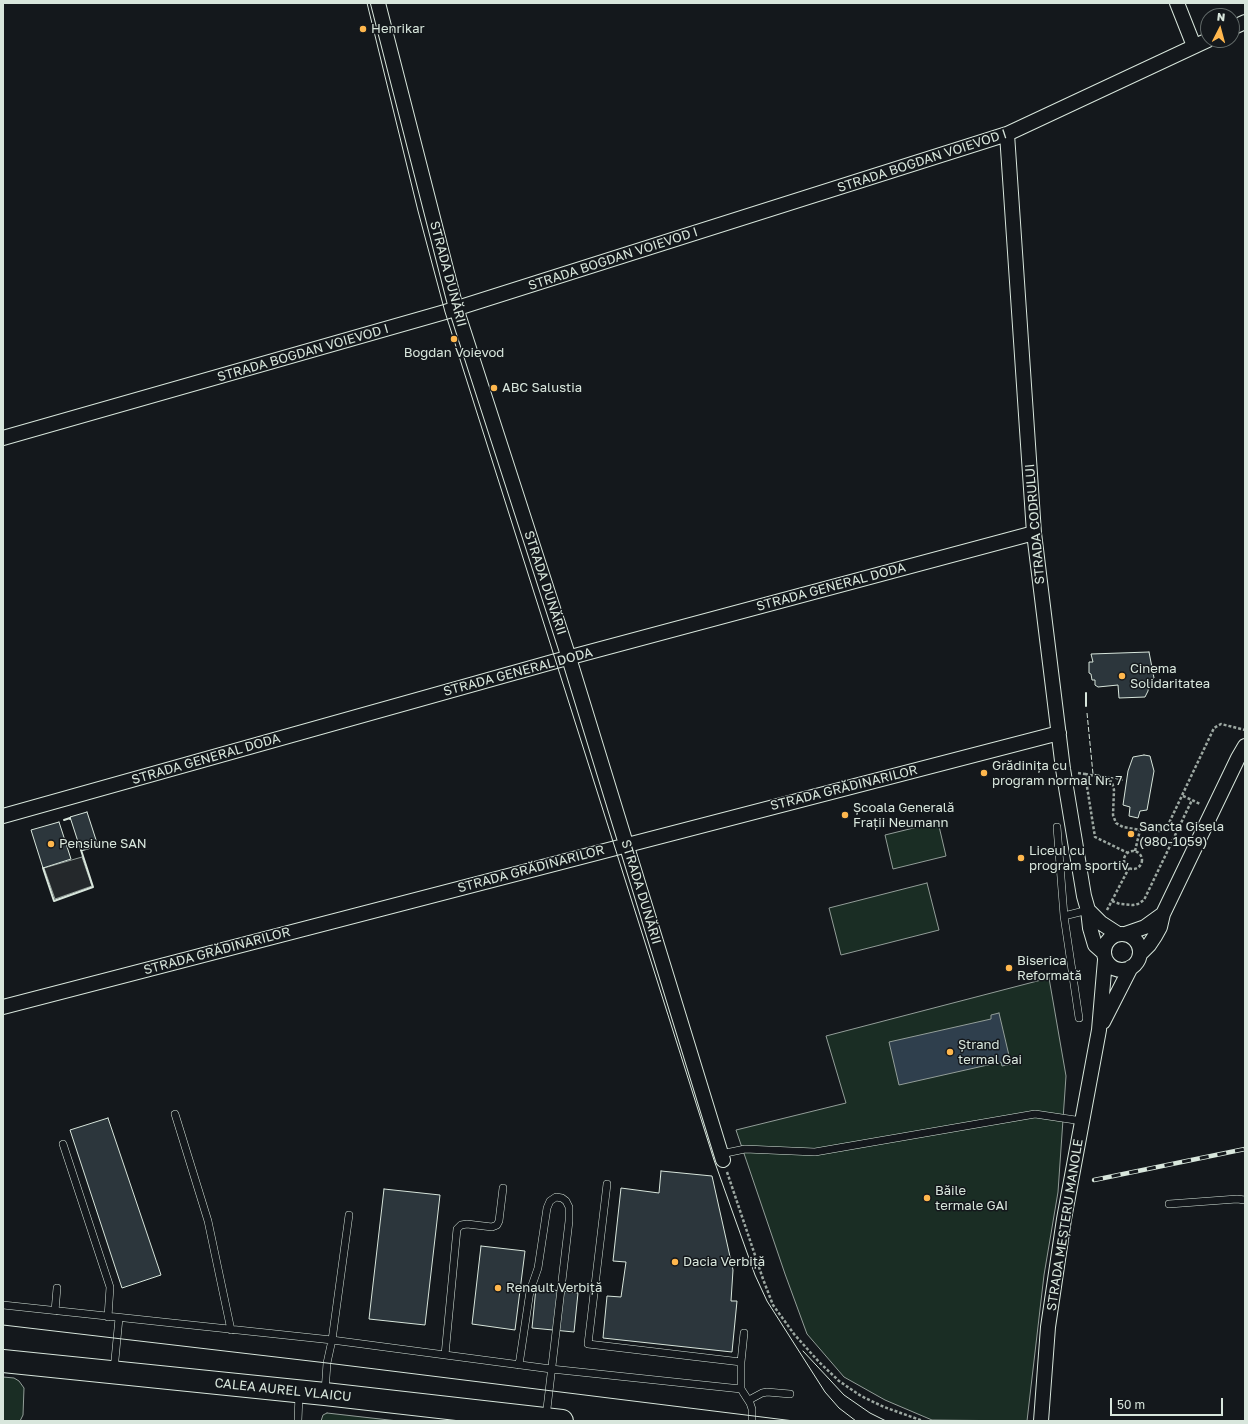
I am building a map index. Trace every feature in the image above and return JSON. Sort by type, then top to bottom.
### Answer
[{"type":"main road","name":"CALEA AUREL VLAICU","points":[[3,1361],[325,1394],[507,1418],[554,1420]]},
{"type":"street","name":"STRADA DUNĂRII","points":[[378,3],[456,308],[627,844],[722,1157]]},
{"type":"street","points":[[1177,3],[1194,46]]},
{"type":"street","name":"STRADA BOGDAN VOIEVOD I","points":[[3,438],[456,308],[1007,134],[1200,43]]},
{"type":"street","name":"STRADA CODRULUI","points":[[1007,134],[1034,533],[1063,768],[1084,896],[1093,940],[1104,957]]},
{"type":"street","name":"STRADA GENERAL DODA","points":[[3,816],[568,658],[1034,533]]},
{"type":"street","name":"STRADA GRĂDINARILOR","points":[[3,1007],[1059,733]]},
{"type":"street","points":[[1104,957],[1109,965],[1115,969],[1125,970],[1136,963],[1140,954],[1149,945],[1160,927],[1163,914],[1245,746]]},
{"type":"street","points":[[1088,910],[1101,923],[1131,937],[1136,941],[1140,954]]},
{"type":"street","points":[[1099,1030],[1104,947],[1107,941],[1112,936],[1145,927],[1163,914]]},
{"type":"street","points":[[1099,1030],[1131,967]]},
{"type":"street","name":"STRADA MEȘTERU MANOLE","points":[[1041,1421],[1048,1327],[1064,1219],[1099,1030]]},
{"type":"lane","points":[[1056,827],[1064,916],[1079,1018]]},
{"type":"lane","points":[[1064,916],[1088,910]]},
{"type":"lane","points":[[175,1114],[208,1221],[231,1330]]},
{"type":"lane","points":[[722,1157],[745,1148],[814,1152],[1035,1114],[1082,1121]]},
{"type":"lane","points":[[63,1144],[110,1287],[108,1317]]},
{"type":"lane","points":[[607,1184],[588,1344],[741,1362]]},
{"type":"lane","points":[[445,1355],[458,1229],[461,1225],[467,1224],[492,1227],[497,1225],[499,1221],[503,1188]]},
{"type":"lane","points":[[520,1365],[530,1291],[538,1268],[547,1208],[550,1201],[556,1198],[562,1198],[566,1201],[569,1207],[569,1221],[551,1369],[554,1420]]},
{"type":"lane","points":[[1169,1204],[1237,1199],[1245,1200]]},
{"type":"lane","points":[[325,1394],[327,1362],[332,1340],[349,1216]]},
{"type":"lane","points":[[55,1311],[57,1288]]},
{"type":"lane","points":[[3,1306],[332,1340],[551,1369],[741,1389]]},
{"type":"lane","points":[[114,1372],[119,1318]]},
{"type":"lane","points":[[744,1333],[741,1362],[741,1389],[749,1400],[752,1410],[752,1421]]},
{"type":"lane","points":[[298,1421],[299,1392]]},
{"type":"lane","points":[[749,1400],[767,1392],[790,1394]]},
{"type":"path","points":[[1063,768],[1074,772],[1105,778],[1112,782],[1114,790],[1114,815],[1116,823],[1123,827],[1157,832],[1166,828],[1183,796],[1214,728],[1221,724],[1245,730]]},
{"type":"path","points":[[1085,774],[1095,838],[1128,853]]},
{"type":"path","points":[[1183,796],[1213,810]]},
{"type":"path","points":[[1112,901],[1120,904],[1133,905],[1144,900],[1192,800]]},
{"type":"path","points":[[1135,851],[1140,830]]},
{"type":"path","points":[[1129,868],[1124,862],[1124,857],[1128,853],[1135,851]]},
{"type":"path","points":[[1129,868],[1137,868],[1141,863],[1141,856],[1135,851]]},
{"type":"path","points":[[1101,923],[1129,868]]},
{"type":"path","points":[[722,1157],[773,1305],[794,1334],[819,1362],[839,1381],[861,1396],[884,1407],[924,1421]]},
{"type":"green space","points":[[938,822],[946,856],[893,869],[885,835]]},
{"type":"green space","points":[[927,883],[939,930],[841,955],[829,908]]},
{"type":"green space","name":"Ștrand termal Gai","points":[[1049,978],[1066,1076],[1058,1192],[1044,1275],[1027,1421],[932,1420],[885,1400],[844,1377],[807,1334],[736,1130],[846,1103],[826,1036]]},
{"type":"green space","points":[[3,1377],[14,1378],[19,1381],[24,1388],[23,1415],[20,1421],[3,1421]]},
{"type":"green space","points":[[327,1413],[398,1421],[321,1421],[323,1415]]},
{"type":"shaded area","points":[[82,857],[92,886],[55,899],[44,868]]},
{"type":"water","name":"Ștrand termal Gai","points":[[999,1013],[1011,1064],[1002,1066],[1001,1062],[899,1085],[889,1042],[991,1019],[991,1015]]},
{"type":"building","name":"Cinema Solidaritatea","points":[[1149,652],[1154,678],[1149,683],[1148,691],[1145,697],[1119,698],[1118,685],[1098,687],[1095,685],[1095,680],[1092,680],[1091,674],[1089,673],[1089,662],[1093,662],[1091,654]]},
{"type":"building","points":[[1144,755],[1150,756],[1154,771],[1147,810],[1140,811],[1138,818],[1129,816],[1130,807],[1123,805],[1128,771],[1133,757]]},
{"type":"building","points":[[87,812],[98,846],[81,851],[70,817]]},
{"type":"building","name":"Pensiune SAN","points":[[59,822],[71,859],[43,868],[31,830]]},
{"type":"building","points":[[108,1118],[161,1275],[122,1288],[70,1130]]},
{"type":"building","name":"Dacia Verbiță","points":[[661,1171],[712,1176],[733,1270],[731,1301],[737,1301],[732,1352],[603,1338],[607,1296],[621,1297],[626,1262],[613,1261],[621,1188],[659,1193]]},
{"type":"building","points":[[384,1189],[440,1195],[425,1325],[369,1319]]},
{"type":"building","name":"Renault Verbiță","points":[[481,1246],[525,1251],[515,1330],[472,1324]]},
{"type":"building","points":[[536,1288],[578,1293],[574,1332],[532,1328]]},
{"type":"tram line","points":[[367,3],[418,211],[445,312],[714,1160],[755,1275],[767,1301],[825,1392],[839,1408],[856,1421]]},
{"type":"tram line","points":[[3,1325],[327,1363],[794,1421]]},
{"type":"tram line","points":[[803,1351],[844,1395],[870,1413],[886,1421]]},
{"type":"railway","points":[[1094,1180],[1245,1149]]},
{"type":"fence","points":[[1087,713],[1093,774],[1123,780]]},
{"type":"wall","points":[[1086,693],[1086,706]]},
{"type":"wall","points":[[64,820],[70,819]]},
{"type":"wall","points":[[43,868],[54,901],[93,887],[81,850]]},
{"type":"place","name":"Henrikar","points":[[363,29]]},
{"type":"place","name":"Bogdan Voievod","points":[[454,339]]},
{"type":"place","name":"ABC Salustia","points":[[494,388]]},
{"type":"place","name":"Cinema Solidaritatea","points":[[1122,676]]},
{"type":"place","name":"Grădinița cu program normal Nr. 7","points":[[984,773]]},
{"type":"place","name":"Școala Generală Frații Neumann","points":[[845,815]]},
{"type":"place","name":"Sancta Gisela (980-1059)","points":[[1131,834]]},
{"type":"place","name":"Pensiune SAN","points":[[51,844]]},
{"type":"place","name":"Liceul cu program sportiv","points":[[1021,858]]},
{"type":"place","name":"Biserica Reformată","points":[[1009,968]]},
{"type":"place","name":"Ștrand termal Gai","points":[[950,1052]]},
{"type":"place","name":"Băile termale GAI","points":[[927,1198]]},
{"type":"place","name":"Dacia Verbiță","points":[[675,1262]]},
{"type":"place","name":"Renault Verbiță","points":[[498,1288]]}]
